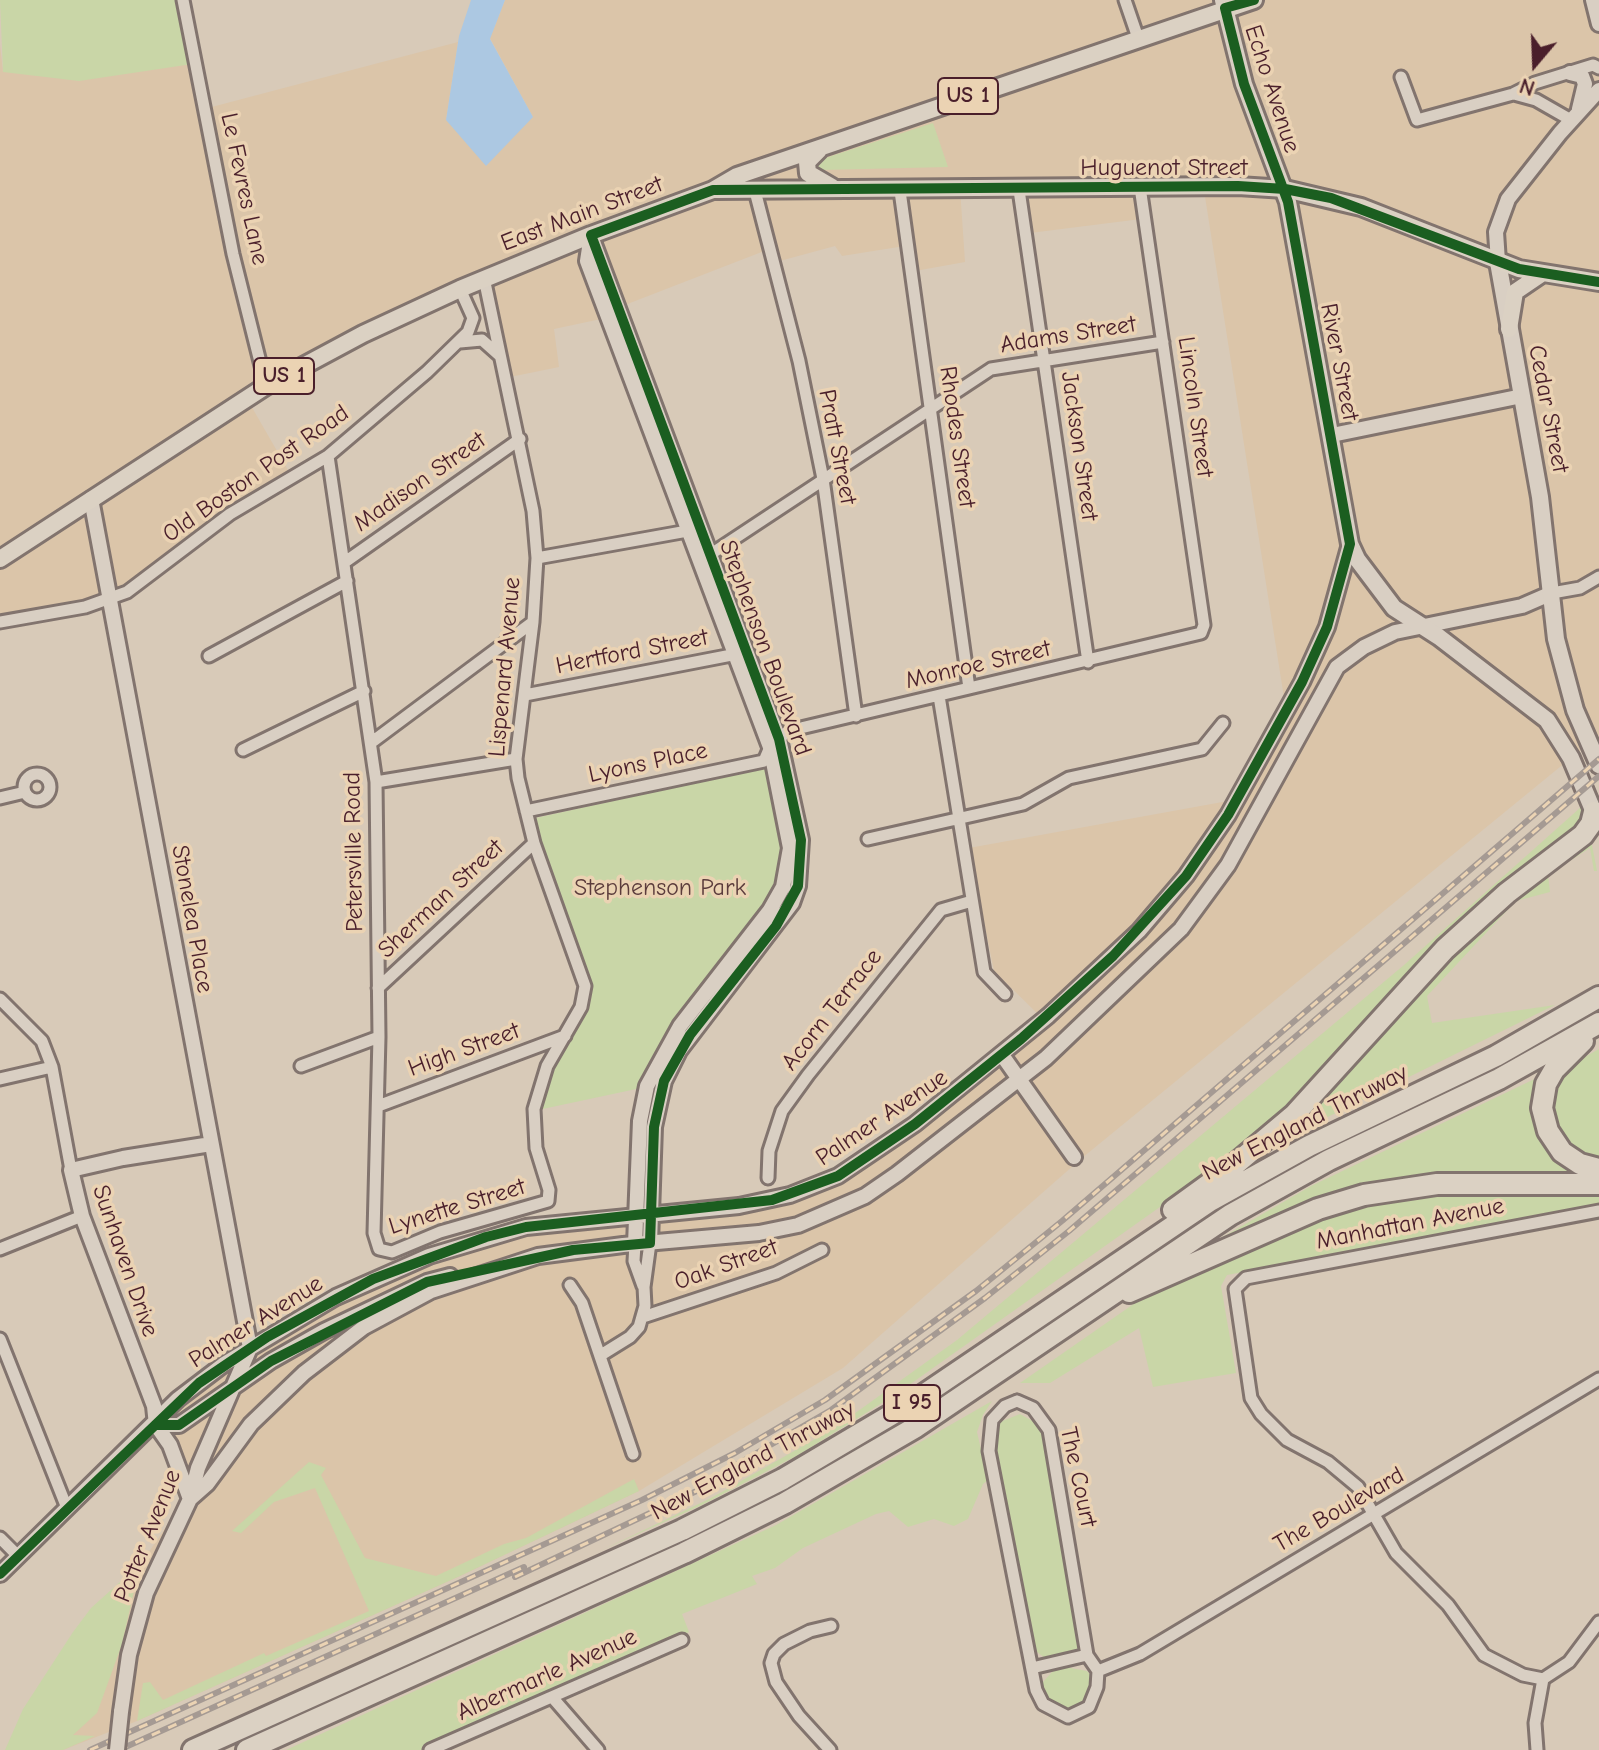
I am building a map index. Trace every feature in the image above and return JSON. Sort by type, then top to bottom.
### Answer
[{"type":"highway","points":[[1068,1295],[1115,1252],[1231,1168],[1294,1115],[1445,949],[1507,893],[1583,835],[1596,818]]},
{"type":"highway","name":"New England Thruway","points":[[193,1750],[750,1497],[881,1423],[1178,1221],[1264,1170],[1496,1056],[1599,997]]},
{"type":"highway","points":[[1599,1025],[1554,1070],[1546,1084],[1542,1108],[1548,1131],[1562,1152],[1580,1164],[1599,1169]]},
{"type":"highway","name":"New England Thruway","points":[[247,1750],[684,1553],[785,1503],[916,1427],[1164,1256],[1263,1196],[1499,1079],[1599,1025]]},
{"type":"highway","points":[[1071,1320],[1211,1254],[1318,1209],[1364,1195],[1437,1184],[1599,1184]]},
{"type":"main road","name":"US 1","points":[[1224,4],[1254,0]]},
{"type":"main road","name":"East Main Street","points":[[0,559],[266,386],[363,334],[484,278],[713,190],[737,176],[1138,38],[1224,4]]},
{"type":"main road","name":"Echo Avenue","points":[[1224,4],[1244,84],[1285,189]]},
{"type":"main road","points":[[827,145],[811,156],[808,173],[841,192]]},
{"type":"main road","name":"Huguenot Street","points":[[713,190],[1285,189],[1361,207],[1498,262],[1540,275],[1599,282]]},
{"type":"main road","name":"River Street","points":[[1285,189],[1350,544],[1381,594],[1419,627],[1439,637],[1547,720],[1571,758],[1596,818]]},
{"type":"main road","name":"Cedar Street","points":[[1498,262],[1544,521],[1564,675],[1599,765]]},
{"type":"main road","points":[[1509,329],[1515,292],[1540,275]]},
{"type":"street","name":"Le Fevres Lane","points":[[183,0],[233,254],[266,386]]},
{"type":"street","points":[[1125,0],[1138,38]]},
{"type":"street","points":[[1593,0],[1599,24]]},
{"type":"street","points":[[1401,77],[1417,120],[1513,94],[1593,65],[1599,68]]},
{"type":"street","points":[[1513,94],[1536,100],[1574,117],[1585,84],[1582,76],[1570,73]]},
{"type":"street","name":"Cedar Street","points":[[1498,262],[1496,232],[1508,199],[1599,90]]},
{"type":"street","name":"Lincoln Street","points":[[1140,187],[1204,625],[1201,633]]},
{"type":"street","name":"Jackson Street","points":[[1019,190],[1088,662]]},
{"type":"street","name":"Pratt Street","points":[[755,191],[799,361],[823,479],[856,716]]},
{"type":"street","name":"Rhodes Street","points":[[900,191],[969,688]]},
{"type":"street","name":"Stephenson Boulevard","points":[[591,235],[587,261],[706,557],[775,743],[790,848],[783,887],[770,910],[680,1026],[647,1086],[640,1121],[643,1244],[634,1261],[644,1287],[643,1317]]},
{"type":"street","name":"Lispenard Avenue","points":[[484,278],[520,439],[533,511],[537,558],[533,622],[516,759],[534,843],[585,986],[581,1007],[547,1066],[534,1109],[536,1148],[549,1190],[548,1201]]},
{"type":"street","points":[[459,343],[472,325],[473,318],[460,289]]},
{"type":"street","points":[[459,343],[482,340],[500,356]]},
{"type":"street","name":"Adams Street","points":[[706,557],[991,369],[1163,342]]},
{"type":"street","name":"Old Boston Post Road","points":[[0,622],[110,600],[139,584],[230,514],[328,456],[459,343]]},
{"type":"street","points":[[1332,435],[1522,396]]},
{"type":"street","name":"Madison Street","points":[[345,562],[520,439]]},
{"type":"street","name":"Petersville Road","points":[[328,456],[376,782],[379,1037],[374,1233],[379,1249]]},
{"type":"street","name":"Stonelea Place","points":[[91,499],[250,1348]]},
{"type":"street","points":[[537,558],[695,530]]},
{"type":"street","name":"Palmer Avenue","points":[[0,1574],[156,1425],[178,1399],[250,1348],[336,1297],[443,1251],[526,1227],[739,1206],[806,1190],[869,1156],[1002,1055],[1139,931],[1209,846],[1318,648],[1350,544]]},
{"type":"street","points":[[1552,593],[1580,588],[1599,577]]},
{"type":"street","points":[[209,656],[347,581]]},
{"type":"street","name":"Palmer Avenue","points":[[156,1425],[179,1425],[271,1361],[376,1305],[427,1282],[573,1250],[759,1233],[832,1212],[897,1174],[1020,1080],[1145,966],[1207,897],[1337,667],[1377,640],[1419,627],[1522,606],[1552,593]]},
{"type":"street","points":[[372,742],[533,622]]},
{"type":"street","name":"Monroe Street","points":[[775,743],[788,731],[1201,633]]},
{"type":"street","name":"Hertford Street","points":[[525,695],[741,653]]},
{"type":"street","points":[[243,750],[364,691]]},
{"type":"street","points":[[939,696],[984,972],[1005,994]]},
{"type":"street","points":[[868,839],[1032,802],[1069,778],[1202,749],[1223,723]]},
{"type":"street","name":"Lyons Place","points":[[526,811],[764,761],[775,743]]},
{"type":"street","points":[[376,782],[516,759]]},
{"type":"street","points":[[0,798],[25,792]]},
{"type":"street","name":"Sherman Street","points":[[378,988],[534,843]]},
{"type":"street","name":"Acorn Terrace","points":[[768,1178],[769,1151],[782,1111],[808,1075],[941,910],[972,901]]},
{"type":"street","name":"Sunhaven Drive","points":[[0,999],[35,1032],[52,1067],[82,1216],[154,1406],[156,1425],[170,1445],[190,1499]]},
{"type":"street","name":"High Street","points":[[378,1106],[566,1036]]},
{"type":"street","points":[[301,1066],[379,1037]]},
{"type":"street","points":[[1002,1055],[1074,1157]]},
{"type":"street","points":[[0,1079],[52,1067]]},
{"type":"street","points":[[71,1170],[211,1144]]},
{"type":"street","name":"Lynette Street","points":[[379,1249],[392,1252],[440,1232],[548,1201]]},
{"type":"street","name":"Manhattan Avenue","points":[[1374,1516],[1348,1476],[1287,1440],[1261,1414],[1251,1398],[1235,1289],[1246,1278],[1599,1211]]},
{"type":"street","points":[[0,1249],[82,1216]]},
{"type":"street","name":"Oak Street","points":[[643,1317],[776,1273],[822,1250]]},
{"type":"street","name":"Palmer Avenue","points":[[190,1499],[207,1484],[251,1424],[333,1349],[398,1308],[501,1266]]},
{"type":"street","points":[[570,1285],[582,1303],[633,1454]]},
{"type":"street","points":[[601,1355],[634,1334],[643,1317]]},
{"type":"street","points":[[0,1339],[67,1508]]},
{"type":"street","name":"Potter Avenue","points":[[117,1750],[129,1655],[145,1596],[190,1499],[198,1468],[250,1348]]},
{"type":"street","name":"The Boulevard","points":[[1098,1671],[1140,1654],[1599,1379]]},
{"type":"street","name":"The Court","points":[[1017,1401],[1033,1408],[1049,1430],[1087,1655],[1098,1671],[1097,1687],[1089,1707],[1068,1717],[1043,1704],[1032,1668],[989,1451],[992,1420],[1005,1406],[1017,1401]]},
{"type":"street","points":[[1374,1516],[1396,1553],[1448,1605],[1484,1655],[1523,1675],[1543,1679]]},
{"type":"street","points":[[0,1538],[18,1556]]},
{"type":"street","points":[[1537,1750],[1535,1723],[1543,1679],[1577,1654],[1599,1622]]},
{"type":"street","points":[[830,1750],[799,1716],[776,1682],[771,1663],[774,1654],[784,1644],[810,1631],[831,1626]]},
{"type":"street","name":"Albermarle Avenue","points":[[430,1750],[682,1640]]},
{"type":"street","points":[[1032,1668],[1087,1655]]},
{"type":"street","points":[[552,1697],[598,1750]]},
{"type":"shaded area","points":[[505,0],[1599,0],[1599,735],[1082,1158],[843,1368],[639,1491],[460,1576],[137,1721],[63,1750],[13,1750],[190,1492],[157,1421],[178,1397],[341,1292],[486,1234],[783,1195],[870,1153],[1041,1017],[994,971],[969,848],[1228,801],[1285,704],[1203,184],[1139,184],[1141,219],[1030,233],[1024,188],[960,188],[965,262],[915,271],[911,245],[842,256],[835,246],[776,262],[772,248],[630,303],[601,319],[554,329],[559,367],[510,377],[488,281],[246,397],[292,477],[112,597],[0,619],[0,45],[3,72],[199,63],[208,108],[458,42],[446,120],[533,117],[490,38]]},
{"type":"green space","points":[[0,0],[188,0],[199,63],[79,81],[3,72]]},
{"type":"green space","points":[[933,123],[948,167],[821,170],[817,166],[819,160]]},
{"type":"green space","name":"Stephenson Park","points":[[772,766],[785,840],[778,886],[761,914],[641,1088],[538,1110],[551,1066],[588,996],[588,976],[531,819]]},
{"type":"green space","points":[[1581,807],[1583,822],[1350,1041],[1278,1118],[1236,1153],[895,1395],[800,1454],[702,1505],[602,1550],[711,1498],[833,1429],[957,1340],[1404,965]]},
{"type":"green space","points":[[1591,840],[1597,871],[1594,871],[1590,848],[1548,875],[1550,892],[1516,901],[1427,996],[1432,1023],[1555,1005],[1285,1138],[1281,1134],[1432,973],[1531,884]]},
{"type":"green space","points":[[1599,1049],[1599,1160],[1579,1155],[1558,1137],[1551,1117],[1552,1096],[1559,1079],[1572,1064]]},
{"type":"green space","points":[[1545,1074],[1537,1123],[1599,1177],[1400,1181],[1217,1246],[1214,1242],[1311,1186]]},
{"type":"green space","points":[[1599,1191],[1599,1206],[1227,1275],[1221,1286],[1236,1373],[1153,1387],[1139,1328],[1050,1383],[1020,1383],[1148,1294],[1209,1262],[1357,1205],[1411,1193]]},
{"type":"green space","points":[[992,1401],[977,1432],[988,1480],[983,1484],[968,1519],[954,1526],[934,1519],[908,1527],[889,1511],[876,1514],[803,1548],[775,1568],[752,1576],[757,1584],[682,1614],[689,1632],[424,1750],[286,1750],[776,1525]]},
{"type":"green space","points":[[1020,1414],[1036,1423],[1044,1439],[1082,1641],[1081,1648],[1073,1655],[1045,1658],[1033,1649],[993,1440],[1000,1422]]},
{"type":"green space","points":[[309,1462],[326,1468],[321,1475],[365,1558],[436,1576],[504,1544],[526,1538],[634,1479],[639,1491],[460,1576],[137,1721],[143,1683],[150,1682],[163,1700],[264,1653],[266,1656],[369,1611],[315,1488],[274,1502],[241,1533],[232,1531]]},
{"type":"green space","points":[[140,1564],[122,1644],[97,1713],[73,1735],[95,1736],[63,1750],[5,1750],[23,1709],[73,1632],[91,1608]]},
{"type":"green space","points":[[1065,1667],[1087,1671],[1093,1678],[1087,1699],[1071,1711],[1062,1712],[1049,1705],[1042,1690],[1043,1682],[1052,1672]]},
{"type":"water","points":[[471,0],[505,0],[490,39],[533,117],[486,166],[446,120],[459,36]]},
{"type":"railway","points":[[90,1750],[642,1500],[735,1453],[825,1400],[976,1291],[1062,1221],[1599,759]]},
{"type":"railway","points":[[729,1469],[831,1410],[985,1298],[1069,1231],[1599,776]]},
{"type":"railway","points":[[515,1577],[743,1469]]},
{"type":"railway","points":[[119,1750],[524,1567]]},
{"type":"cycle path","points":[[0,1574],[199,1383],[267,1337],[373,1279],[486,1237],[526,1227],[772,1200],[838,1176],[915,1124],[1021,1039],[1113,956],[1186,876],[1228,815],[1302,682],[1327,627],[1350,544],[1288,202],[1244,84],[1225,8],[1254,0]]},
{"type":"cycle path","points":[[156,1425],[179,1425],[271,1361],[427,1282],[573,1250],[650,1243],[654,1127],[664,1081],[690,1035],[776,926],[798,886],[801,840],[779,739],[591,235],[713,190],[1238,186],[1285,189],[1331,198],[1519,269],[1599,282]]}]
